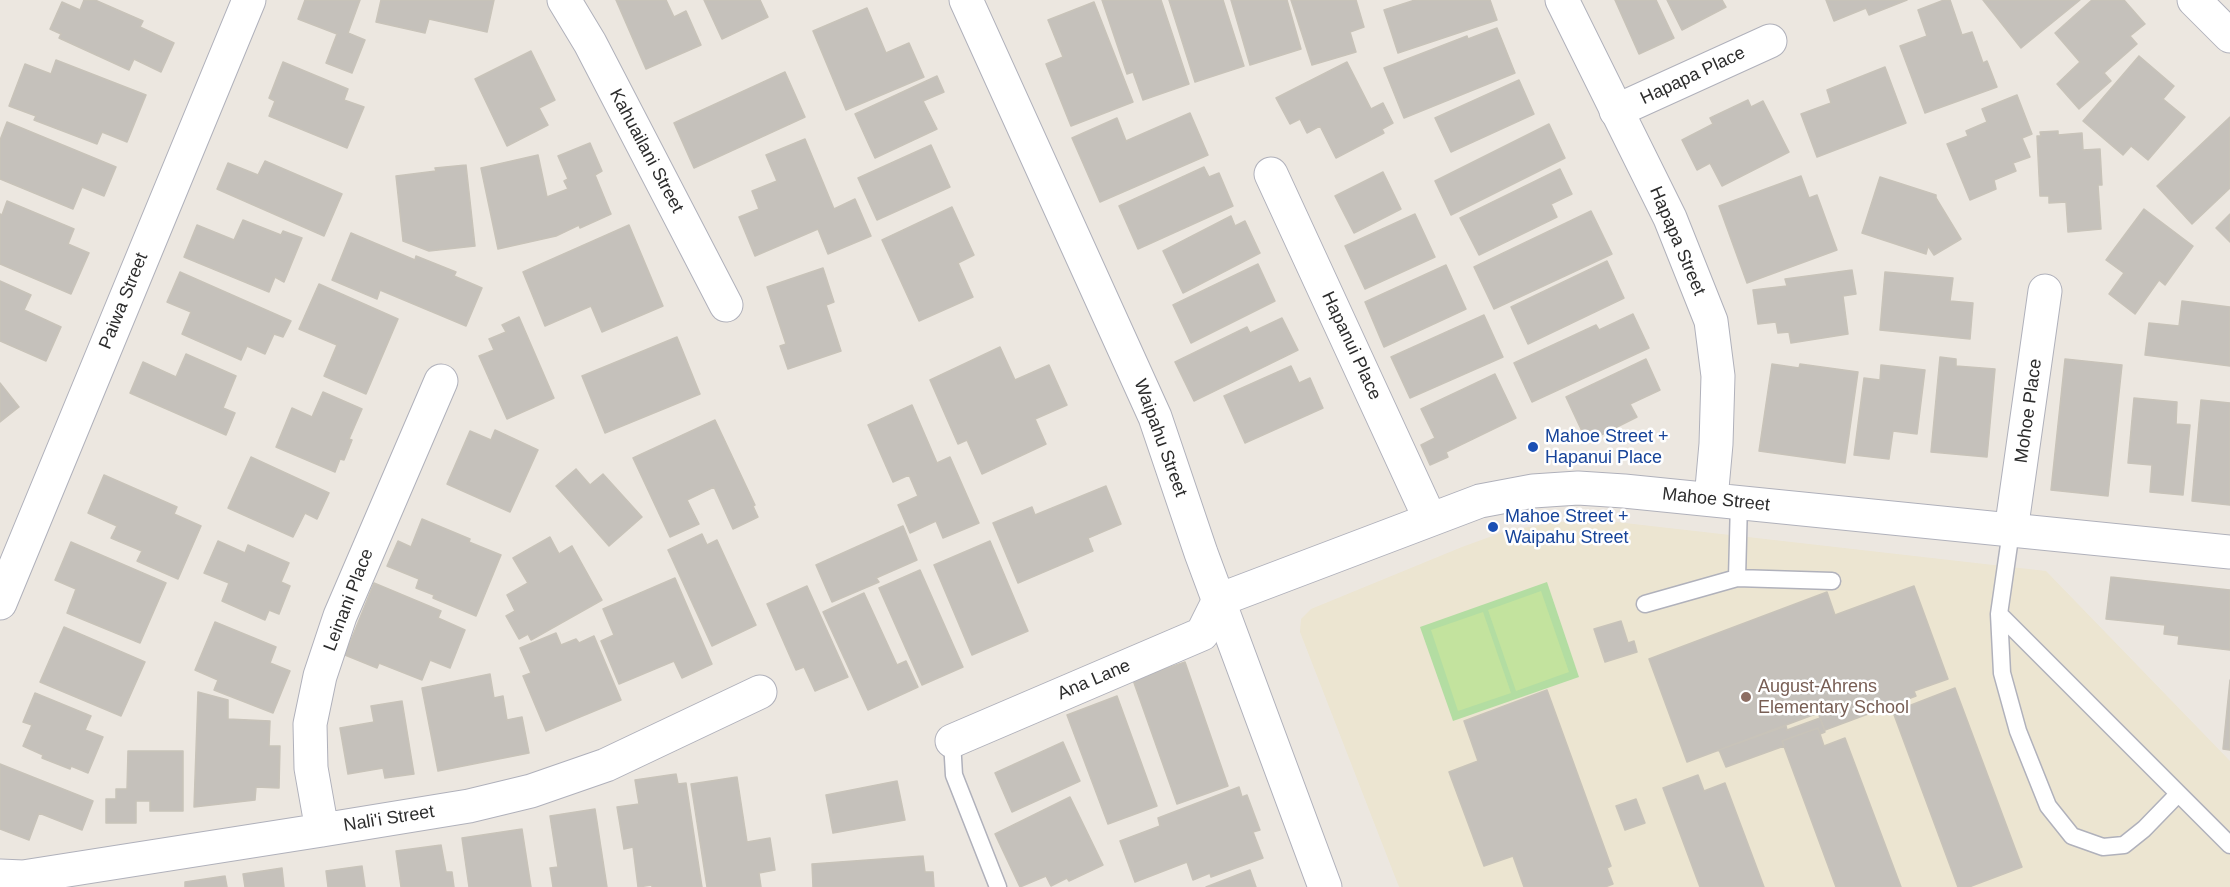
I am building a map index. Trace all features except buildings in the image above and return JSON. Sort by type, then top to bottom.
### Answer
[{"type":"street","name":"Paiwa Street","points":[[0,603],[249,0]]},
{"type":"street","name":"Kahuailani Street","points":[[564,0],[590,43],[726,305]]},
{"type":"street","name":"Waipahu Street","points":[[966,0],[1155,417],[1219,600],[1325,887]]},
{"type":"street","name":"Hapapa Street","points":[[1562,0],[1670,218],[1710,321],[1718,376],[1716,444],[1725,501]]},
{"type":"street","points":[[2194,0],[2230,36]]},
{"type":"street","name":"Hapapa Place","points":[[1616,111],[1770,41]]},
{"type":"street","name":"Hapanui Place","points":[[1271,174],[1431,519]]},
{"type":"street","name":"Mohoe Place","points":[[2011,531],[2045,291]]},
{"type":"street","name":"Leinani Place","points":[[322,830],[311,768],[310,746],[310,724],[320,676],[340,616],[441,381]]},
{"type":"street","name":"Mahoe Street","points":[[1219,600],[1480,501],[1533,491],[1578,488],[2230,552]]},
{"type":"street","name":"Ana Lane","points":[[952,741],[1202,634],[1219,600]]},
{"type":"street","name":"Nali'i Street","points":[[0,876],[22,877],[322,830],[469,806],[531,791],[606,765],[760,692]]},
{"type":"lane","points":[[1725,501],[1737,578]]},
{"type":"lane","points":[[2011,531],[1999,614],[2002,673],[2018,731],[2048,806],[2072,836],[2103,848],[2124,846],[2178,794]]},
{"type":"lane","points":[[1645,604],[1737,578],[1832,581]]},
{"type":"lane","points":[[1999,614],[2230,845]]},
{"type":"lane","points":[[952,741],[954,775],[998,887]]},
{"type":"shaded area","name":"August-Ahrens Elementary School","points":[[1558,522],[1616,522],[2046,571],[2230,761],[2230,887],[1399,887],[1300,632],[1301,619],[1311,609],[1462,547],[1506,531]]},
{"type":"green space","points":[[1547,582],[1579,677],[1453,721],[1420,627]]},
{"type":"green space","points":[[1541,591],[1569,672],[1516,691],[1488,610]]},
{"type":"green space","points":[[1483,612],[1511,693],[1458,711],[1431,630]]},
{"type":"place","name":"Mahoe Street + Hapanui Place","points":[[1533,447]]},
{"type":"place","name":"Mahoe Street + Waipahu Street","points":[[1493,527]]},
{"type":"place","name":"August-Ahrens Elementary School","points":[[1746,697]]}]
